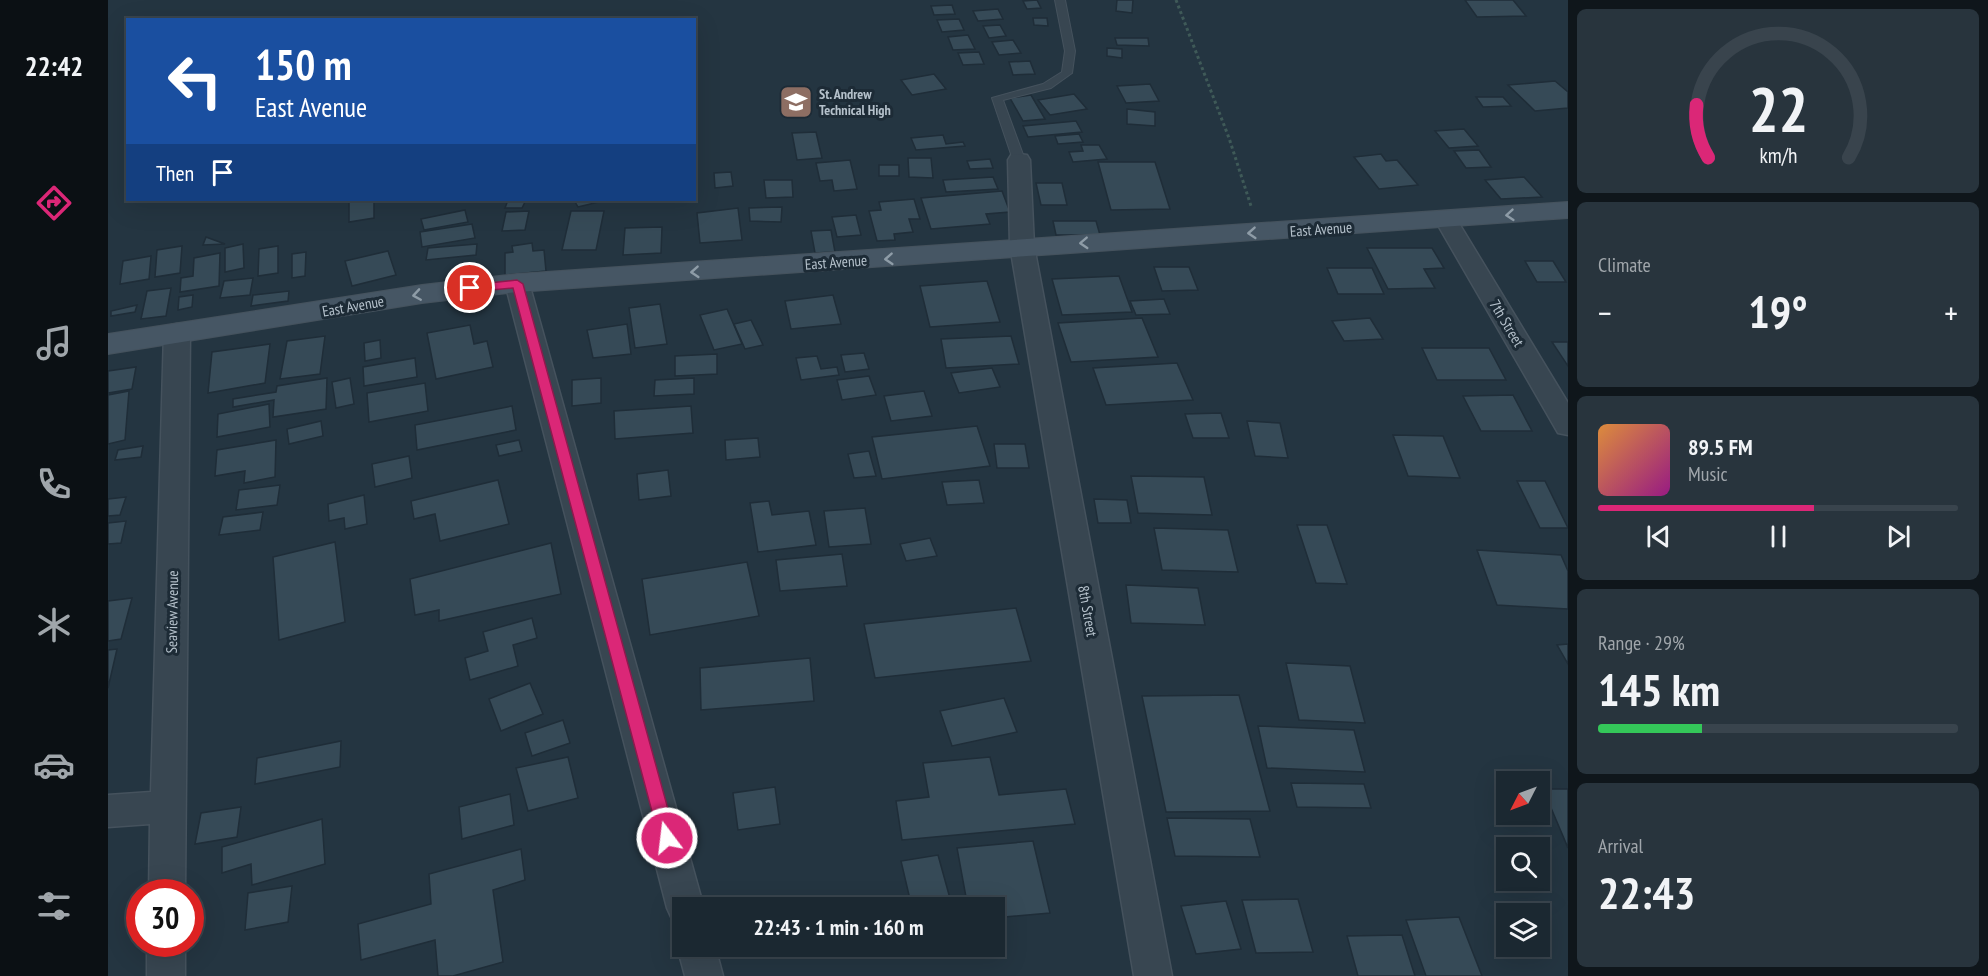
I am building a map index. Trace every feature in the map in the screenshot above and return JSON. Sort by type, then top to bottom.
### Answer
[{"type":"main road","name":"East Avenue","points":[[108,344],[310,314],[422,294],[517,284],[917,257],[1022,246],[1259,233],[1568,210]]},
{"type":"street","name":"8th Street","points":[[1019,160],[1022,246],[1153,976]]},
{"type":"street","name":"7th Street","points":[[1446,220],[1568,426]]},
{"type":"street","points":[[517,284],[683,897]]},
{"type":"street","name":"Seaview Avenue","points":[[167,879],[177,332]]},
{"type":"street","points":[[108,811],[168,807]]},
{"type":"street","points":[[166,957],[166,976]]},
{"type":"street","points":[[699,957],[704,976]]},
{"type":"lane","points":[[1019,160],[997,98],[1047,86],[1067,73],[1070,51],[1060,0]]},
{"type":"path","points":[[1176,0],[1229,138],[1259,233]]},
{"type":"building","points":[[1037,0],[1041,8],[1027,9],[1023,1]]},
{"type":"building","points":[[1117,0],[1133,0],[1132,13],[1116,11]]},
{"type":"building","points":[[1465,0],[1513,0],[1526,16],[1477,17]]},
{"type":"building","points":[[952,5],[955,14],[934,15],[931,6]]},
{"type":"building","points":[[998,9],[1003,19],[978,21],[973,11]]},
{"type":"building","points":[[1033,18],[1047,18],[1048,26],[1034,25]]},
{"type":"building","points":[[959,19],[964,30],[942,32],[937,20]]},
{"type":"building","points":[[1000,25],[1006,36],[989,38],[983,26]]},
{"type":"building","points":[[968,35],[975,49],[953,50],[948,37]]},
{"type":"building","points":[[1115,38],[1148,38],[1149,46],[1117,45]]},
{"type":"building","points":[[1013,40],[1021,53],[999,55],[992,42]]},
{"type":"building","points":[[1107,48],[1122,49],[1122,58],[1107,56]]},
{"type":"building","points":[[979,52],[984,64],[963,65],[958,53]]},
{"type":"building","points":[[1030,61],[1035,74],[1013,75],[1009,62]]},
{"type":"building","points":[[934,74],[946,89],[912,95],[901,80]]},
{"type":"building","points":[[1555,81],[1568,92],[1568,108],[1535,111],[1508,85]]},
{"type":"building","points":[[1150,84],[1159,101],[1126,103],[1117,86]]},
{"type":"building","points":[[1074,94],[1087,109],[1050,115],[1038,100]]},
{"type":"building","points":[[1031,95],[1045,119],[1023,121],[1010,98]]},
{"type":"building","points":[[1476,97],[1503,97],[1511,106],[1483,107]]},
{"type":"building","points":[[1127,109],[1155,112],[1155,126],[1127,124]]},
{"type":"building","points":[[1076,121],[1082,132],[1028,137],[1023,126]]},
{"type":"building","points":[[1464,129],[1478,146],[1449,148],[1435,131]]},
{"type":"building","points":[[816,132],[822,158],[797,160],[792,133]]},
{"type":"building","points":[[1079,134],[1083,142],[1058,144],[1055,136]]},
{"type":"building","points":[[943,135],[946,144],[963,142],[965,146],[916,150],[911,138]]},
{"type":"building","points":[[1081,145],[1099,145],[1107,159],[1073,162],[1069,152],[1083,151]]},
{"type":"building","points":[[1479,150],[1491,167],[1466,168],[1454,151]]},
{"type":"building","points":[[1381,154],[1386,161],[1397,160],[1418,185],[1379,189],[1354,157]]},
{"type":"building","points":[[908,158],[931,158],[933,178],[909,177]]},
{"type":"building","points":[[990,159],[993,168],[970,169],[967,161]]},
{"type":"building","points":[[850,160],[857,189],[834,191],[832,180],[820,181],[816,163]]},
{"type":"building","points":[[1098,162],[1155,162],[1170,209],[1111,210]]},
{"type":"building","points":[[879,165],[899,165],[899,176],[879,176]]},
{"type":"building","points":[[731,172],[733,186],[715,188],[714,173]]},
{"type":"building","points":[[993,177],[998,189],[946,192],[943,180]]},
{"type":"building","points":[[1524,177],[1542,197],[1501,199],[1485,180]]},
{"type":"building","points":[[764,180],[792,180],[793,197],[766,198]]},
{"type":"building","points":[[1036,183],[1062,183],[1067,205],[1041,205]]},
{"type":"building","points":[[1002,191],[1010,212],[986,214],[990,224],[931,229],[921,198]]},
{"type":"building","points":[[914,199],[920,219],[909,219],[913,232],[894,234],[895,240],[877,241],[869,211],[881,210],[879,202]]},
{"type":"building","points":[[349,201],[374,201],[374,218],[349,222]]},
{"type":"building","points":[[508,201],[526,201],[522,208],[505,208]]},
{"type":"building","points":[[575,201],[603,201],[578,207]]},
{"type":"building","points":[[782,207],[781,222],[750,221],[749,208]]},
{"type":"building","points":[[738,208],[742,240],[700,243],[697,213]]},
{"type":"building","points":[[465,210],[468,222],[424,230],[421,219]]},
{"type":"building","points":[[529,211],[525,230],[502,231],[506,212]]},
{"type":"building","points":[[571,211],[604,211],[596,250],[562,250]]},
{"type":"building","points":[[856,215],[861,235],[837,237],[832,217]]},
{"type":"building","points":[[1053,221],[1096,221],[1100,235],[1056,235]]},
{"type":"building","points":[[472,224],[475,238],[422,247],[420,232]]},
{"type":"building","points":[[662,227],[661,253],[623,255],[625,228]]},
{"type":"building","points":[[831,230],[835,252],[815,253],[811,231]]},
{"type":"building","points":[[206,237],[225,244],[203,245]]},
{"type":"building","points":[[532,243],[533,251],[544,250],[546,271],[505,275],[505,253],[513,252],[512,246]]},
{"type":"building","points":[[243,244],[244,268],[225,272],[225,248]]},
{"type":"building","points":[[477,244],[476,255],[426,260],[428,248]]},
{"type":"building","points":[[182,246],[180,273],[155,277],[157,250]]},
{"type":"building","points":[[278,246],[278,273],[258,276],[259,249]]},
{"type":"building","points":[[1367,248],[1432,248],[1444,268],[1424,269],[1435,288],[1388,289]]},
{"type":"building","points":[[388,251],[396,275],[352,286],[345,261]]},
{"type":"building","points":[[306,252],[305,276],[292,278],[292,254]]},
{"type":"building","points":[[220,253],[219,286],[180,292],[181,278],[193,276],[194,258]]},
{"type":"building","points":[[151,256],[149,279],[120,284],[123,261]]},
{"type":"building","points":[[1525,261],[1553,261],[1566,282],[1537,282]]},
{"type":"building","points":[[1154,267],[1189,267],[1198,290],[1162,291]]},
{"type":"building","points":[[1327,268],[1372,268],[1384,294],[1338,294]]},
{"type":"building","points":[[1119,276],[1132,312],[1062,315],[1052,279]]},
{"type":"building","points":[[253,278],[250,295],[220,298],[224,281]]},
{"type":"building","points":[[987,281],[1000,322],[930,327],[920,286]]},
{"type":"building","points":[[171,288],[166,316],[141,319],[147,291]]},
{"type":"building","points":[[289,291],[288,301],[251,306],[253,295]]},
{"type":"building","points":[[193,295],[192,307],[178,310],[179,297]]},
{"type":"building","points":[[833,295],[841,324],[791,329],[785,301]]},
{"type":"building","points":[[1164,299],[1170,314],[1136,315],[1130,301]]},
{"type":"building","points":[[660,304],[667,344],[635,348],[629,308]]},
{"type":"building","points":[[137,305],[135,312],[111,316],[111,311]]},
{"type":"building","points":[[727,309],[742,344],[714,350],[700,315]]},
{"type":"building","points":[[1142,318],[1158,357],[1071,362],[1058,323]]},
{"type":"building","points":[[1370,318],[1383,339],[1344,341],[1332,321]]},
{"type":"building","points":[[751,320],[763,345],[745,349],[734,324]]},
{"type":"building","points":[[627,324],[631,354],[593,358],[587,330]]},
{"type":"building","points":[[470,325],[474,344],[487,341],[493,367],[436,379],[427,333]]},
{"type":"building","points":[[325,336],[320,374],[280,379],[287,341]]},
{"type":"building","points":[[1011,336],[1019,364],[946,368],[941,339]]},
{"type":"building","points":[[380,340],[381,358],[365,361],[364,343]]},
{"type":"building","points":[[1552,342],[1568,342],[1568,366]]},
{"type":"building","points":[[270,344],[265,383],[208,393],[212,352]]},
{"type":"building","points":[[1422,348],[1489,348],[1506,380],[1437,380]]},
{"type":"building","points":[[864,353],[869,369],[845,372],[841,355]]},
{"type":"building","points":[[717,354],[717,374],[675,376],[675,356]]},
{"type":"building","points":[[817,356],[821,369],[837,367],[839,375],[801,380],[796,358]]},
{"type":"building","points":[[415,358],[417,377],[364,386],[363,367]]},
{"type":"building","points":[[1177,363],[1193,400],[1106,405],[1093,368]]},
{"type":"building","points":[[136,367],[132,389],[108,393],[108,371]]},
{"type":"building","points":[[992,368],[1000,387],[959,393],[951,373]]},
{"type":"building","points":[[869,376],[876,395],[842,400],[837,380]]},
{"type":"building","points":[[327,378],[326,409],[273,417],[274,400],[233,407],[233,399],[276,392],[277,386]]},
{"type":"building","points":[[350,378],[354,404],[336,408],[332,382]]},
{"type":"building","points":[[601,378],[601,403],[572,406],[572,380]]},
{"type":"building","points":[[694,378],[694,394],[654,396],[655,380]]},
{"type":"building","points":[[425,383],[428,411],[369,422],[367,393]]},
{"type":"building","points":[[129,391],[125,440],[108,444],[108,395]]},
{"type":"building","points":[[924,391],[932,416],[891,421],[884,396]]},
{"type":"building","points":[[1513,395],[1532,431],[1481,431],[1463,396]]},
{"type":"building","points":[[269,404],[270,427],[217,437],[218,414]]},
{"type":"building","points":[[512,406],[516,430],[417,450],[415,425]]},
{"type":"building","points":[[691,406],[693,433],[615,439],[614,411]]},
{"type":"building","points":[[1221,413],[1229,438],[1193,438],[1185,414]]},
{"type":"building","points":[[321,421],[323,436],[289,444],[287,429]]},
{"type":"building","points":[[1247,421],[1280,423],[1288,458],[1255,456]]},
{"type":"building","points":[[977,426],[990,466],[882,479],[872,437]]},
{"type":"building","points":[[1393,435],[1443,436],[1460,478],[1408,476]]},
{"type":"building","points":[[758,438],[760,457],[726,460],[725,440]]},
{"type":"building","points":[[276,440],[275,477],[244,483],[245,471],[215,476],[217,450]]},
{"type":"building","points":[[519,440],[522,451],[499,456],[496,445]]},
{"type":"building","points":[[994,444],[1025,444],[1029,468],[997,468]]},
{"type":"building","points":[[143,446],[141,457],[115,460],[118,450]]},
{"type":"building","points":[[869,451],[876,476],[854,478],[848,454]]},
{"type":"building","points":[[409,456],[412,478],[375,487],[372,464]]},
{"type":"building","points":[[668,470],[671,496],[639,500],[637,474]]},
{"type":"building","points":[[1131,476],[1204,477],[1212,515],[1138,513]]},
{"type":"building","points":[[498,480],[509,524],[440,541],[435,514],[414,519],[411,501]]},
{"type":"building","points":[[979,480],[984,503],[947,505],[942,482]]},
{"type":"building","points":[[1517,481],[1545,481],[1568,528],[1540,528]]},
{"type":"building","points":[[280,485],[277,505],[236,510],[239,490]]},
{"type":"building","points":[[364,495],[367,524],[345,529],[344,518],[329,521],[328,504]]},
{"type":"building","points":[[126,497],[120,515],[108,516],[108,499]]},
{"type":"building","points":[[1094,499],[1127,500],[1131,523],[1098,523]]},
{"type":"building","points":[[769,501],[772,515],[809,511],[816,545],[758,552],[750,503]]},
{"type":"building","points":[[865,508],[871,544],[829,547],[824,511]]},
{"type":"building","points":[[263,512],[260,530],[219,535],[223,517]]},
{"type":"building","points":[[126,521],[121,543],[108,544],[108,523]]},
{"type":"building","points":[[1297,525],[1327,525],[1347,584],[1316,583]]},
{"type":"building","points":[[1154,528],[1228,530],[1238,572],[1162,570]]},
{"type":"building","points":[[930,538],[937,556],[906,561],[900,544]]},
{"type":"building","points":[[335,542],[345,622],[279,640],[273,557]]},
{"type":"building","points":[[551,543],[561,594],[439,621],[439,610],[415,615],[410,579]]},
{"type":"building","points":[[1477,550],[1561,555],[1568,571],[1568,609],[1497,605]]},
{"type":"building","points":[[842,554],[847,586],[780,591],[776,560]]},
{"type":"building","points":[[747,562],[759,616],[650,635],[642,579]]},
{"type":"building","points":[[1126,585],[1198,588],[1205,625],[1131,623]]},
{"type":"building","points":[[132,598],[121,639],[108,641],[108,601]]},
{"type":"building","points":[[1016,608],[1031,661],[875,678],[864,624]]},
{"type":"building","points":[[532,618],[537,638],[513,645],[518,666],[470,680],[465,658],[488,651],[483,632]]},
{"type":"building","points":[[1568,644],[1568,664],[1557,645]]},
{"type":"building","points":[[117,649],[108,688],[108,650]]},
{"type":"building","points":[[810,658],[814,701],[701,710],[700,668]]},
{"type":"building","points":[[1286,663],[1350,666],[1365,723],[1299,720]]},
{"type":"building","points":[[530,683],[543,714],[501,731],[489,699]]},
{"type":"building","points":[[1239,695],[1270,811],[1166,812],[1142,696]]},
{"type":"building","points":[[1004,698],[1017,732],[952,746],[940,711]]},
{"type":"building","points":[[563,720],[570,743],[532,756],[525,733]]},
{"type":"building","points":[[1258,726],[1354,730],[1365,772],[1267,768]]},
{"type":"building","points":[[341,741],[340,767],[255,784],[257,758]]},
{"type":"building","points":[[568,757],[578,798],[528,811],[516,768]]},
{"type":"building","points":[[990,757],[999,795],[1066,789],[1075,824],[902,840],[896,801],[929,797],[923,763]]},
{"type":"building","points":[[1291,783],[1364,784],[1371,808],[1297,807]]},
{"type":"building","points":[[775,787],[780,824],[738,830],[733,793]]},
{"type":"building","points":[[1550,789],[1568,789],[1568,848],[1550,806]]},
{"type":"building","points":[[510,794],[514,825],[462,839],[459,807]]},
{"type":"building","points":[[241,807],[237,837],[195,844],[201,813]]},
{"type":"building","points":[[1167,818],[1250,819],[1260,857],[1175,856]]},
{"type":"building","points":[[322,819],[325,864],[252,885],[251,864],[222,873],[222,847]]},
{"type":"building","points":[[1033,841],[1050,913],[1005,917],[1005,897],[966,897],[957,848]]},
{"type":"building","points":[[521,849],[525,880],[493,890],[503,962],[453,976],[438,976],[435,940],[361,960],[358,924],[431,904],[429,874]]},
{"type":"building","points":[[938,855],[950,897],[909,897],[901,861]]},
{"type":"building","points":[[292,886],[288,922],[245,930],[248,893]]},
{"type":"building","points":[[1298,899],[1313,952],[1256,953],[1242,900]]},
{"type":"building","points":[[1226,901],[1241,949],[1196,954],[1181,906]]},
{"type":"building","points":[[1459,917],[1482,976],[1426,976],[1406,920]]},
{"type":"building","points":[[1402,935],[1415,976],[1358,976],[1347,936]]},
{"type":"place","name":"St. Andrew Technical High","points":[[796,102]]},
{"type":"route","points":[[470,288],[517,284],[667,838]]}]
